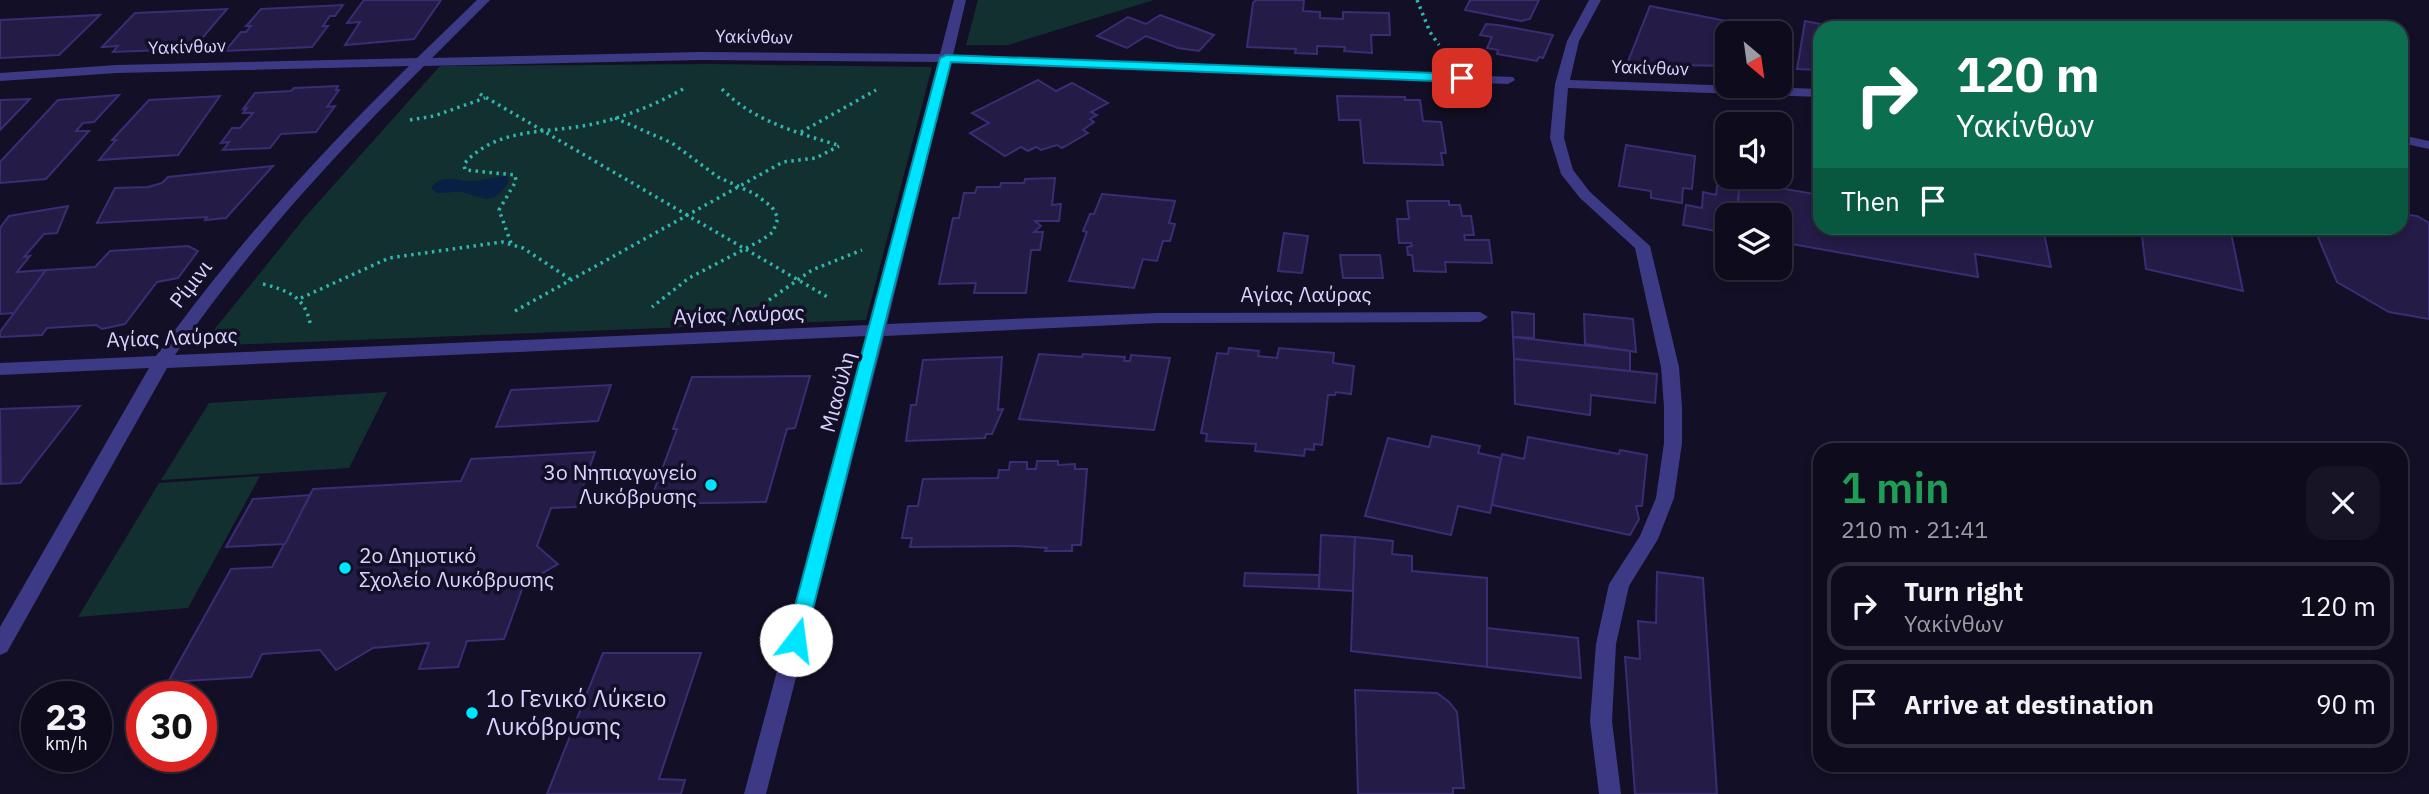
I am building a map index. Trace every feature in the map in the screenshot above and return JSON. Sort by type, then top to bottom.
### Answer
[{"type":"street","name":"Ρίμινι","points":[[0,646],[162,361],[217,285],[270,220],[422,60],[484,0]]},
{"type":"street","name":"Μιαούλη","points":[[755,794],[877,332],[960,0]]},
{"type":"street","points":[[1595,0],[1573,41],[1562,84],[1557,138],[1566,171],[1585,195],[1642,246],[1650,267],[1670,367],[1673,443],[1665,498],[1648,540],[1619,584],[1606,644],[1601,721],[1610,794]]},
{"type":"street","name":"Υακίνθων","points":[[0,77],[117,69],[422,60],[741,57],[946,58],[1508,80]]},
{"type":"street","name":"Υακίνθων","points":[[1562,84],[1813,93]]},
{"type":"street","points":[[2408,140],[2429,145]]},
{"type":"street","name":"Αγίας Λαύρας","points":[[0,369],[1158,318],[1480,317]]},
{"type":"path","points":[[1416,0],[1430,32],[1462,78]]},
{"type":"path","points":[[514,312],[783,162],[816,158],[839,146],[800,132],[737,103],[722,89],[719,80],[741,57]]},
{"type":"path","points":[[570,280],[511,243],[497,209],[499,201],[516,181],[515,175],[475,173],[465,170],[464,164],[480,146],[499,137],[560,130],[650,107],[700,80],[723,74]]},
{"type":"path","points":[[800,132],[880,89]]},
{"type":"path","points":[[475,91],[844,307],[877,332]]},
{"type":"path","points":[[363,121],[416,119],[493,94]]},
{"type":"path","points":[[614,117],[672,143],[718,177],[755,194],[772,207],[778,218],[773,232],[689,278],[653,305],[640,342]]},
{"type":"path","points":[[766,302],[796,279],[850,253],[900,241]]},
{"type":"path","points":[[301,298],[389,258],[511,243]]},
{"type":"path","points":[[217,285],[260,283],[281,288],[301,298],[309,309],[310,324],[308,333],[292,356]]},
{"type":"green space","points":[[978,0],[1154,0],[1008,45],[966,45]]},
{"type":"green space","points":[[711,64],[932,67],[866,320],[201,346],[306,216],[440,66]]},
{"type":"green space","points":[[387,392],[349,468],[161,480],[209,403]]},
{"type":"green space","points":[[260,476],[188,608],[78,617],[159,483]]},
{"type":"water","points":[[507,176],[509,181],[504,189],[490,199],[462,192],[437,193],[431,188],[445,179],[473,181]]},
{"type":"building","points":[[364,0],[441,0],[414,39],[345,45],[360,22],[347,23]]},
{"type":"building","points":[[1256,0],[1304,0],[1303,11],[1320,12],[1320,18],[1343,19],[1343,12],[1389,13],[1390,35],[1371,35],[1372,53],[1344,51],[1345,47],[1317,46],[1317,54],[1295,53],[1296,49],[1247,47],[1253,3]]},
{"type":"building","points":[[1470,0],[1539,0],[1530,19],[1521,21],[1465,10]]},
{"type":"building","points":[[343,5],[335,16],[330,16],[323,26],[328,26],[312,47],[225,51],[241,32],[246,32],[251,26],[246,26],[261,9]]},
{"type":"building","points":[[1650,6],[1726,21],[1715,21],[1715,66],[1627,64]]},
{"type":"building","points":[[227,9],[198,43],[186,48],[174,48],[178,44],[170,44],[164,50],[113,52],[118,46],[102,47],[135,13]]},
{"type":"building","points":[[100,15],[59,55],[0,58],[0,20]]},
{"type":"building","points":[[1160,15],[1214,35],[1199,51],[1178,48],[1146,36],[1127,48],[1097,36],[1128,17],[1146,24]]},
{"type":"building","points":[[1805,21],[1813,23],[1813,70],[1797,69]]},
{"type":"building","points":[[1486,24],[1553,35],[1543,58],[1539,57],[1537,61],[1497,54],[1498,50],[1487,48],[1492,37],[1480,35]]},
{"type":"building","points":[[1038,80],[1056,91],[1072,83],[1108,103],[1091,112],[1097,115],[1090,119],[1094,122],[1083,130],[1088,133],[1062,148],[1057,145],[1041,150],[1036,147],[1028,151],[1021,147],[1005,156],[970,133],[989,123],[972,113]]},
{"type":"building","points":[[338,86],[336,90],[339,90],[327,107],[335,106],[316,132],[281,134],[270,148],[223,150],[229,142],[221,143],[232,128],[240,128],[253,113],[243,113],[247,108],[243,109],[255,93]]},
{"type":"building","points":[[119,95],[94,122],[83,123],[76,131],[89,131],[46,179],[0,183],[0,162],[58,100]]},
{"type":"building","points":[[220,96],[178,155],[99,160],[116,140],[112,140],[149,100]]},
{"type":"building","points":[[1337,96],[1405,97],[1405,100],[1420,100],[1423,121],[1441,122],[1446,153],[1441,153],[1443,165],[1364,163],[1360,120],[1339,120]]},
{"type":"building","points":[[30,99],[0,130],[0,100]]},
{"type":"building","points":[[1626,145],[1695,156],[1692,189],[1683,188],[1682,203],[1651,198],[1651,191],[1619,186]]},
{"type":"building","points":[[273,166],[226,218],[97,223],[115,188],[148,187],[162,183],[168,177]]},
{"type":"building","points":[[1055,178],[1052,205],[1061,204],[1059,221],[1035,221],[1041,226],[1034,232],[1043,232],[1040,250],[1031,250],[1026,293],[974,293],[976,283],[939,284],[953,218],[959,218],[964,193],[975,193],[977,187],[1000,187],[1001,183],[1024,183],[1025,179]]},
{"type":"building","points":[[1717,189],[1739,189],[1738,203],[1715,203],[1715,231],[1683,225],[1686,205],[1702,208],[1703,192],[1716,195]]},
{"type":"building","points":[[1739,189],[1786,189],[1813,194],[1813,235],[2044,235],[2051,267],[1975,254],[1978,277],[1792,244],[1792,203],[1738,203]]},
{"type":"building","points":[[1102,194],[1175,201],[1169,223],[1175,224],[1170,241],[1163,241],[1157,261],[1143,259],[1134,288],[1069,281],[1087,232],[1083,231]]},
{"type":"building","points":[[1407,201],[1449,201],[1449,205],[1460,205],[1462,216],[1471,216],[1474,235],[1464,235],[1465,240],[1489,240],[1492,263],[1445,262],[1446,272],[1414,271],[1412,255],[1408,255],[1407,247],[1412,246],[1411,243],[1399,243],[1397,219],[1409,219]]},
{"type":"building","points":[[68,206],[57,233],[44,234],[24,257],[30,256],[17,272],[46,270],[15,313],[0,314],[0,228],[9,216]]},
{"type":"building","points":[[2408,215],[2417,216],[2429,223],[2429,319],[2389,312],[2337,282],[2317,235],[2408,235]]},
{"type":"building","points":[[1284,233],[1308,236],[1302,273],[1278,271]]},
{"type":"building","points":[[2142,235],[2231,235],[2243,291],[2146,269]]},
{"type":"building","points":[[188,246],[198,251],[178,278],[157,282],[125,324],[102,329],[96,325],[47,328],[42,335],[0,337],[0,332],[46,270],[95,267],[110,251]]},
{"type":"building","points":[[1340,255],[1380,255],[1383,278],[1343,278]]},
{"type":"building","points":[[1512,312],[1534,314],[1534,338],[1513,337]]},
{"type":"building","points":[[1584,314],[1633,319],[1636,352],[1585,344]]},
{"type":"building","points":[[1513,337],[1630,351],[1630,371],[1514,359]]},
{"type":"building","points":[[1229,348],[1259,351],[1258,356],[1277,358],[1279,348],[1334,353],[1333,363],[1354,366],[1351,394],[1336,392],[1335,395],[1328,395],[1322,445],[1314,444],[1314,450],[1305,449],[1304,456],[1255,451],[1256,444],[1206,441],[1207,434],[1201,433],[1217,353],[1228,354]]},
{"type":"building","points":[[1039,354],[1125,357],[1124,361],[1130,361],[1131,355],[1170,358],[1154,430],[1019,419]]},
{"type":"building","points":[[1002,357],[998,410],[1003,409],[992,434],[986,434],[985,438],[906,441],[911,405],[916,405],[923,360]]},
{"type":"building","points":[[1514,359],[1657,374],[1655,403],[1591,395],[1590,415],[1515,404]]},
{"type":"building","points":[[810,376],[795,428],[787,429],[766,502],[649,504],[677,429],[673,429],[692,377]]},
{"type":"building","points":[[611,385],[598,421],[496,427],[511,390]]},
{"type":"building","points":[[80,406],[20,483],[1,484],[0,409]]},
{"type":"building","points":[[1432,436],[1480,446],[1478,453],[1501,458],[1490,513],[1458,506],[1451,535],[1365,516],[1388,438],[1429,447]]},
{"type":"building","points":[[1528,437],[1619,454],[1620,450],[1647,455],[1642,506],[1636,506],[1639,519],[1630,535],[1492,505],[1502,454],[1524,459]]},
{"type":"building","points":[[595,452],[576,507],[551,508],[537,546],[558,564],[524,584],[504,639],[467,641],[458,667],[419,669],[429,643],[373,648],[336,670],[320,650],[262,654],[251,677],[169,681],[231,569],[272,567],[313,489],[461,481],[471,459]]},
{"type":"building","points":[[1037,461],[1058,461],[1058,465],[1075,464],[1075,469],[1087,469],[1081,545],[1072,545],[1072,551],[1045,551],[1047,548],[1017,546],[910,547],[912,538],[902,538],[908,506],[918,506],[923,479],[998,478],[999,470],[1009,470],[1010,462],[1027,462],[1027,469],[1036,469]]},
{"type":"building","points":[[310,495],[285,544],[226,547],[253,499]]},
{"type":"building","points":[[1321,535],[1355,537],[1353,591],[1319,589]]},
{"type":"building","points":[[1355,537],[1393,541],[1392,554],[1412,556],[1412,571],[1487,578],[1487,667],[1351,651]]},
{"type":"building","points":[[1657,572],[1703,578],[1717,794],[1635,794],[1625,657],[1640,659],[1638,621],[1656,623]]},
{"type":"building","points":[[1245,573],[1319,575],[1319,589],[1244,586]]},
{"type":"building","points":[[1487,628],[1578,638],[1581,678],[1487,667]]},
{"type":"building","points":[[603,653],[701,653],[659,779],[685,780],[681,794],[547,794]]},
{"type":"building","points":[[1355,690],[1437,693],[1449,702],[1457,712],[1464,788],[1453,788],[1453,794],[1358,794]]},
{"type":"place","name":"3ο Νηπιαγωγείο Λυκόβρυσης","points":[[711,485]]},
{"type":"place","name":"2ο Δημοτικό Σχολείο Λυκόβρυσης","points":[[345,568]]},
{"type":"place","name":"1ο Γενικό Λύκειο Λυκόβρυσης","points":[[472,713]]},
{"type":"route","points":[[796,640],[946,58],[1462,78]]}]
